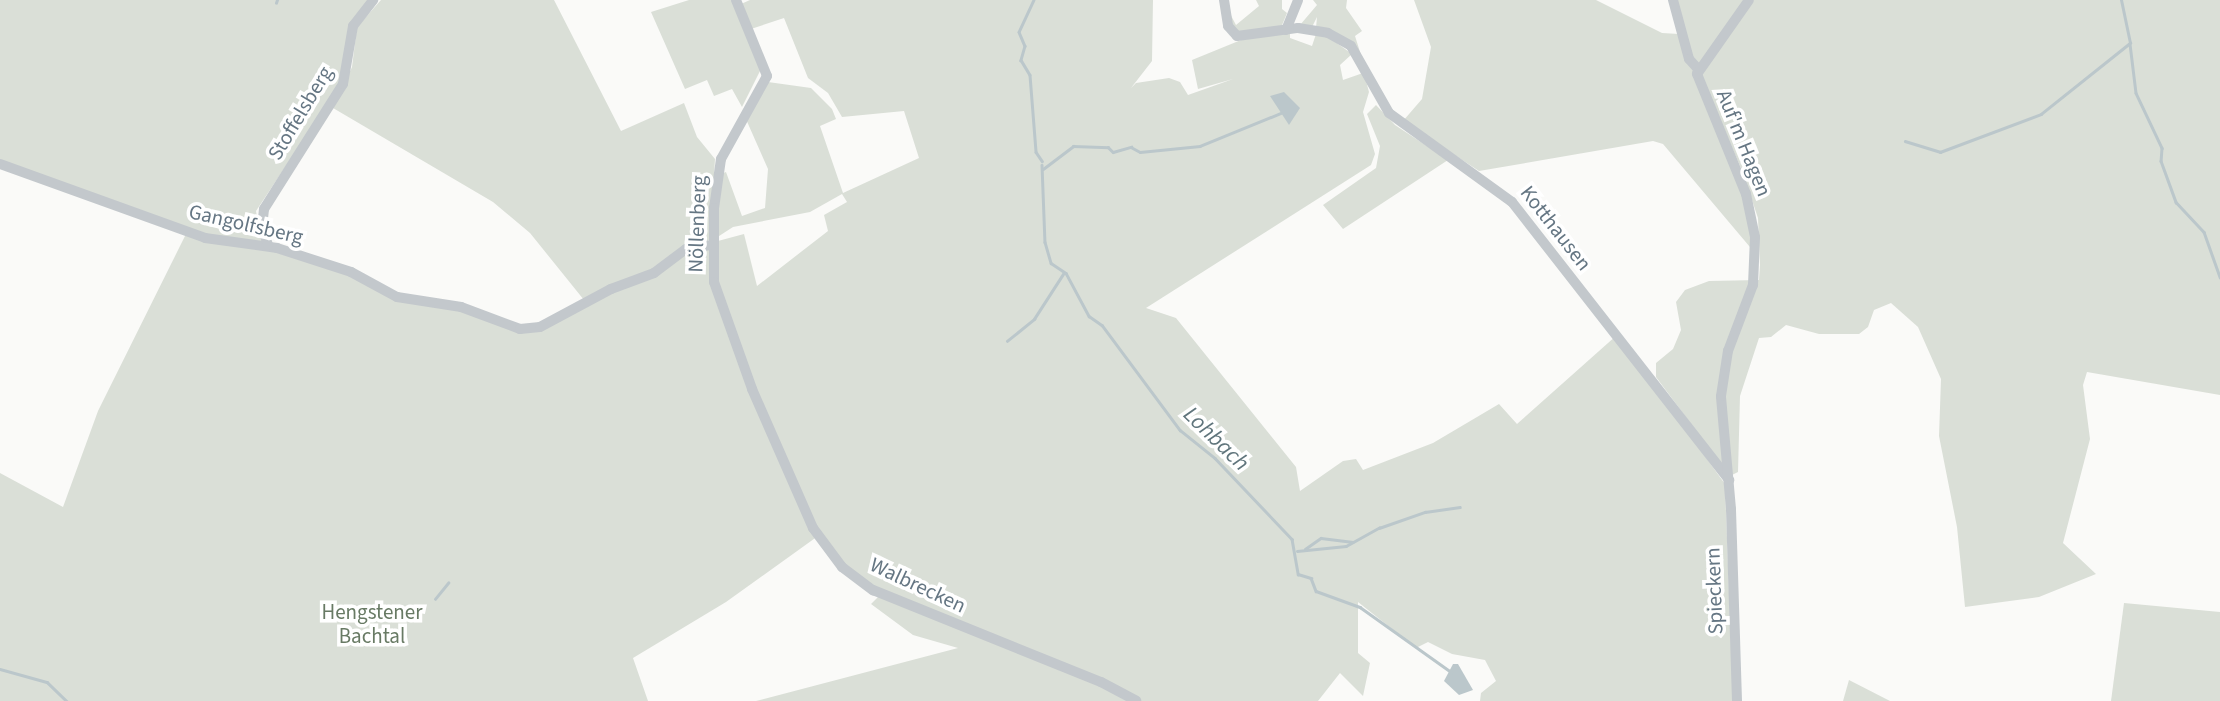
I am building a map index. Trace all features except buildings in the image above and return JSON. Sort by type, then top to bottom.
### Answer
[{"type":"street","name":"Stoffelsberg","points":[[268,246],[261,224],[264,209],[343,85],[353,26],[373,0]]},
{"type":"street","name":"Nöllenberg","points":[[719,299],[712,245],[721,159],[767,80],[765,64],[736,0]]},
{"type":"street","name":"Kotthausen","points":[[1224,0],[1228,26],[1237,36],[1286,30],[1321,31],[1347,43],[1364,63],[1372,89],[1389,113],[1503,192],[1728,480]]},
{"type":"street","points":[[1286,30],[1298,0]]},
{"type":"street","points":[[1673,0],[1689,59],[1698,69]]},
{"type":"street","name":"Auf'm Hagen","points":[[1728,480],[1721,388],[1732,337],[1753,285],[1755,237],[1746,194],[1709,110],[1698,69],[1749,0]]},
{"type":"street","name":"Gangolfsberg","points":[[0,164],[205,238],[268,246],[351,272],[397,297],[453,305],[507,326],[528,329],[654,273],[686,249],[712,245]]},
{"type":"street","name":"Walbrecken","points":[[719,299],[790,479],[820,538],[842,567],[897,601],[1070,669],[1136,701]]},
{"type":"street","name":"Spieckern","points":[[1728,480],[1737,701]]},
{"type":"green space","name":"Hengstener Bachtal","points":[[0,0],[370,0],[361,9],[344,78],[256,211],[261,240],[387,289],[512,325],[540,325],[584,300],[530,233],[493,202],[333,108],[352,67],[357,27],[381,0],[554,0],[621,131],[684,103],[697,137],[715,159],[710,239],[703,245],[744,234],[757,286],[828,231],[824,215],[847,202],[842,194],[810,212],[733,227],[716,238],[716,176],[726,172],[742,216],[765,208],[768,169],[745,117],[768,82],[811,88],[832,109],[836,119],[820,126],[843,193],[919,158],[904,111],[842,117],[828,93],[808,78],[784,18],[751,29],[741,4],[750,0],[1153,0],[1152,61],[1131,88],[1136,83],[1169,78],[1180,82],[1188,95],[1233,79],[1198,89],[1192,60],[1241,40],[1290,32],[1290,38],[1312,46],[1316,34],[1327,36],[1352,54],[1340,65],[1343,80],[1363,73],[1365,77],[1369,92],[1363,112],[1375,154],[1371,165],[1146,308],[1176,318],[1296,467],[1300,491],[1343,461],[1356,459],[1363,470],[1433,443],[1499,404],[1517,424],[1617,335],[1725,484],[1733,701],[1480,701],[1481,693],[1496,681],[1485,660],[1452,654],[1428,642],[1416,648],[1358,602],[1358,653],[1370,663],[1363,696],[1340,673],[1318,701],[756,701],[958,648],[913,635],[871,604],[883,592],[850,570],[818,536],[726,602],[633,658],[648,701],[0,701],[0,473],[63,507],[98,411],[186,234],[0,164]]},
{"type":"green space","points":[[689,0],[733,0],[761,69],[742,107],[732,89],[714,96],[707,80],[685,89],[651,12]]},
{"type":"green space","points":[[1256,0],[1282,0],[1282,9],[1287,13],[1280,30],[1246,36],[1235,32],[1227,19],[1226,6],[1236,25],[1259,6]]},
{"type":"green space","points":[[1313,0],[1347,0],[1346,8],[1362,31],[1355,36],[1361,55],[1316,28],[1317,17],[1312,27],[1300,25],[1317,5]]},
{"type":"green space","points":[[1414,0],[1596,0],[1662,33],[1679,34],[1737,174],[1755,253],[1663,144],[1653,141],[1479,171],[1403,121],[1422,99],[1431,47]]},
{"type":"green space","points":[[1675,0],[2220,0],[2220,395],[2087,372],[2083,385],[2090,439],[2063,543],[2096,574],[2039,597],[1965,607],[1957,527],[1939,436],[1941,379],[1918,327],[1891,303],[1874,310],[1868,327],[1859,334],[1819,334],[1786,325],[1771,337],[1759,338],[1740,396],[1738,472],[1730,476],[1656,377],[1656,363],[1673,349],[1681,330],[1676,302],[1685,290],[1709,281],[1759,280],[1760,265],[1758,218],[1743,173],[1685,38]]},
{"type":"green space","points":[[1376,105],[1395,125],[1448,160],[1343,229],[1323,205],[1376,168],[1380,146],[1367,114]]},
{"type":"green space","points":[[2124,603],[2220,612],[2220,701],[2111,701]]},
{"type":"green space","points":[[1849,680],[1890,701],[1843,701]]},
{"type":"shaded area","points":[[1284,92],[1300,108],[1289,125],[1270,96]]},
{"type":"shaded area","points":[[1453,664],[1458,664],[1473,690],[1459,695],[1444,681]]},
{"type":"waterway","name":"Lohbach","points":[[1034,0],[1019,32],[1025,46],[1021,60],[1030,75],[1036,152],[1042,161]]},
{"type":"waterway","points":[[1905,141],[1940,152],[2041,114],[2130,43],[2121,0]]},
{"type":"waterway","points":[[2130,44],[2136,93],[2162,148],[2161,161],[2176,202],[2204,232],[2220,277]]},
{"type":"waterway","points":[[1043,169],[1073,146],[1108,147],[1113,152],[1131,147],[1140,152],[1200,146],[1281,113]]},
{"type":"waterway","name":"Lohbach","points":[[1042,165],[1045,242],[1051,263],[1066,273],[1089,316],[1102,325],[1180,430],[1215,458],[1292,539],[1298,574],[1311,578],[1316,591],[1360,607],[1451,672]]},
{"type":"waterway","points":[[1007,341],[1034,319],[1063,274]]},
{"type":"waterway","points":[[1297,551],[1346,546],[1379,528],[1425,512],[1460,507]]},
{"type":"waterway","points":[[1305,549],[1321,538],[1353,542]]},
{"type":"waterway","points":[[435,599],[448,583]]},
{"type":"waterway","points":[[0,669],[47,682],[67,701]]}]
